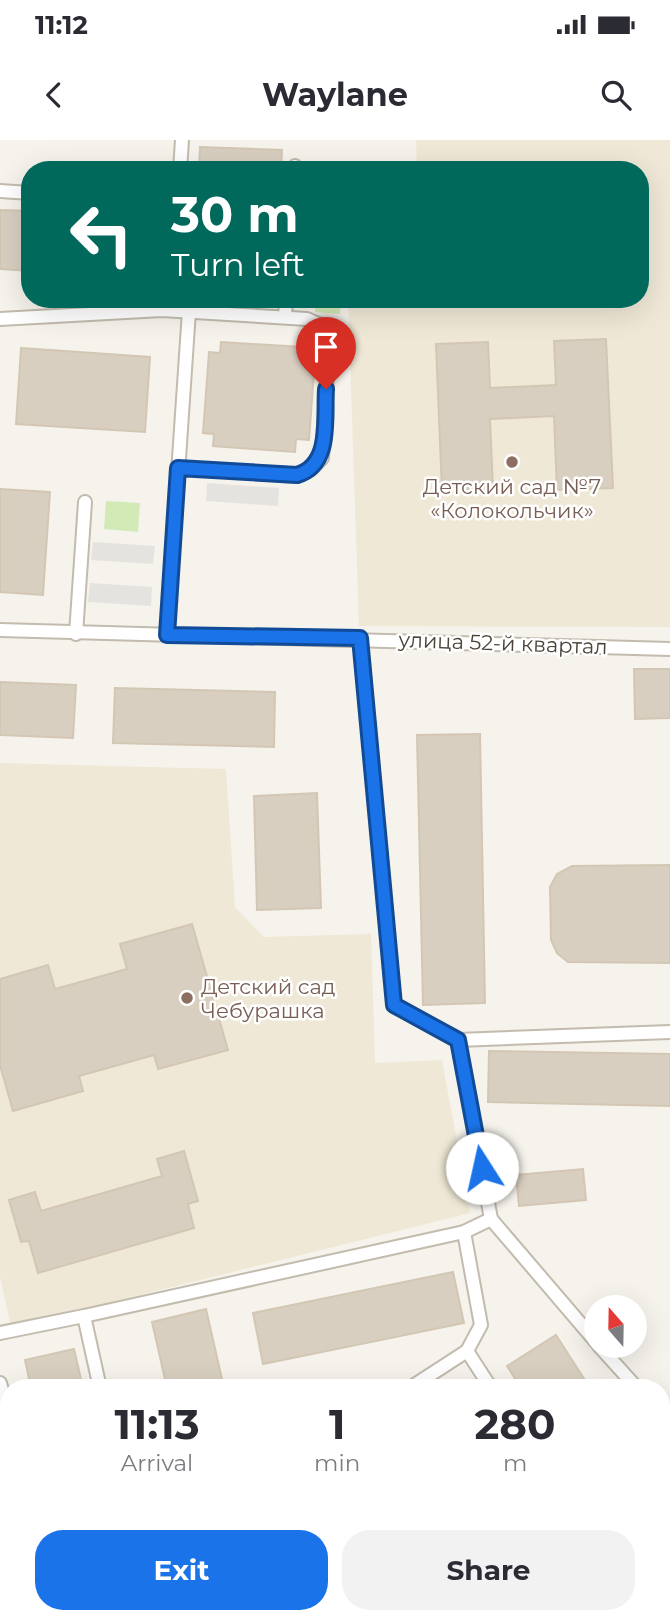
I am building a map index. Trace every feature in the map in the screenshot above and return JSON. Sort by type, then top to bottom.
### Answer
[{"type":"lane","points":[[181,161],[182,140]]},
{"type":"lane","points":[[0,191],[21,192]]},
{"type":"lane","points":[[0,319],[134,308]]},
{"type":"lane","points":[[178,468],[297,475],[312,469],[322,458],[329,342],[326,333],[315,322],[180,308]]},
{"type":"lane","points":[[285,317],[286,308]]},
{"type":"lane","points":[[167,635],[189,311]]},
{"type":"lane","points":[[76,634],[85,502]]},
{"type":"lane","name":"улица 52-й квартал","points":[[0,630],[76,634],[360,638],[670,649]]},
{"type":"lane","points":[[360,638],[394,1005],[458,1040],[670,1032]]},
{"type":"lane","points":[[458,1040],[491,1219],[584,1328]]},
{"type":"lane","points":[[0,1333],[464,1232],[491,1219]]},
{"type":"lane","points":[[424,1379],[467,1351],[481,1325],[464,1232]]},
{"type":"lane","points":[[84,1316],[98,1379]]},
{"type":"lane","points":[[467,1351],[485,1379]]},
{"type":"lane","points":[[610,1358],[629,1379]]},
{"type":"shaded area","name":"Детский сад №7 «Колокольчик»","points":[[416,140],[670,140],[670,627],[359,626],[348,308],[649,308],[649,161],[417,161]]},
{"type":"shaded area","points":[[207,483],[279,488],[278,506],[206,501]]},
{"type":"shaded area","points":[[93,542],[155,546],[153,564],[91,560]]},
{"type":"shaded area","points":[[90,583],[152,587],[151,606],[88,602]]},
{"type":"shaded area","name":"Детский сад Чебурашка","points":[[0,763],[226,769],[235,907],[264,937],[371,934],[375,1063],[442,1060],[470,1213],[11,1327],[0,1277]]},
{"type":"green space","points":[[315,308],[340,308],[340,314],[315,312]]},
{"type":"green space","points":[[106,501],[140,503],[138,532],[104,529]]},
{"type":"building","points":[[200,147],[282,150],[281,161],[199,161]]},
{"type":"building","points":[[0,210],[21,211],[21,270],[0,269]]},
{"type":"building","points":[[606,339],[613,488],[557,490],[554,416],[490,419],[493,489],[442,491],[436,344],[488,342],[490,388],[556,385],[554,341]]},
{"type":"building","points":[[221,342],[302,347],[301,359],[315,359],[309,440],[296,439],[295,452],[213,446],[214,434],[203,433],[209,352],[220,353]]},
{"type":"building","points":[[21,348],[150,357],[145,432],[16,424]]},
{"type":"building","points":[[0,489],[50,492],[43,595],[0,592]]},
{"type":"building","points":[[634,669],[670,669],[670,718],[635,719]]},
{"type":"building","points":[[0,682],[76,685],[73,738],[0,735]]},
{"type":"building","points":[[115,688],[275,692],[274,747],[113,743]]},
{"type":"building","points":[[480,734],[485,1003],[423,1005],[417,735]]},
{"type":"building","points":[[317,793],[321,908],[257,910],[254,796]]},
{"type":"building","points":[[670,865],[670,963],[568,962],[557,953],[551,940],[550,887],[557,874],[572,866]]},
{"type":"building","points":[[192,924],[228,1050],[158,1069],[154,1055],[79,1076],[83,1091],[13,1111],[0,1065],[0,979],[48,965],[55,989],[127,969],[120,944]]},
{"type":"building","points":[[489,1051],[670,1054],[670,1106],[488,1102]]},
{"type":"building","points":[[184,1151],[198,1201],[188,1204],[194,1228],[38,1273],[29,1241],[21,1242],[9,1200],[35,1192],[41,1211],[162,1176],[157,1159]]},
{"type":"building","points":[[583,1169],[586,1200],[519,1206],[516,1175]]},
{"type":"building","points":[[453,1272],[464,1323],[263,1364],[253,1313]]},
{"type":"building","points":[[206,1309],[222,1379],[165,1379],[152,1322]]},
{"type":"building","points":[[556,1335],[584,1379],[515,1379],[507,1366]]},
{"type":"building","points":[[74,1349],[81,1379],[29,1379],[25,1360]]},
{"type":"place","name":"Детский сад №7 «Колокольчик»","points":[[512,462]]},
{"type":"place","name":"Детский сад Чебурашка","points":[[187,998]]},
{"type":"route","points":[[326,389],[322,458],[312,469],[297,475],[178,468],[167,635],[360,638],[394,1005],[458,1040],[482,1168]]}]
